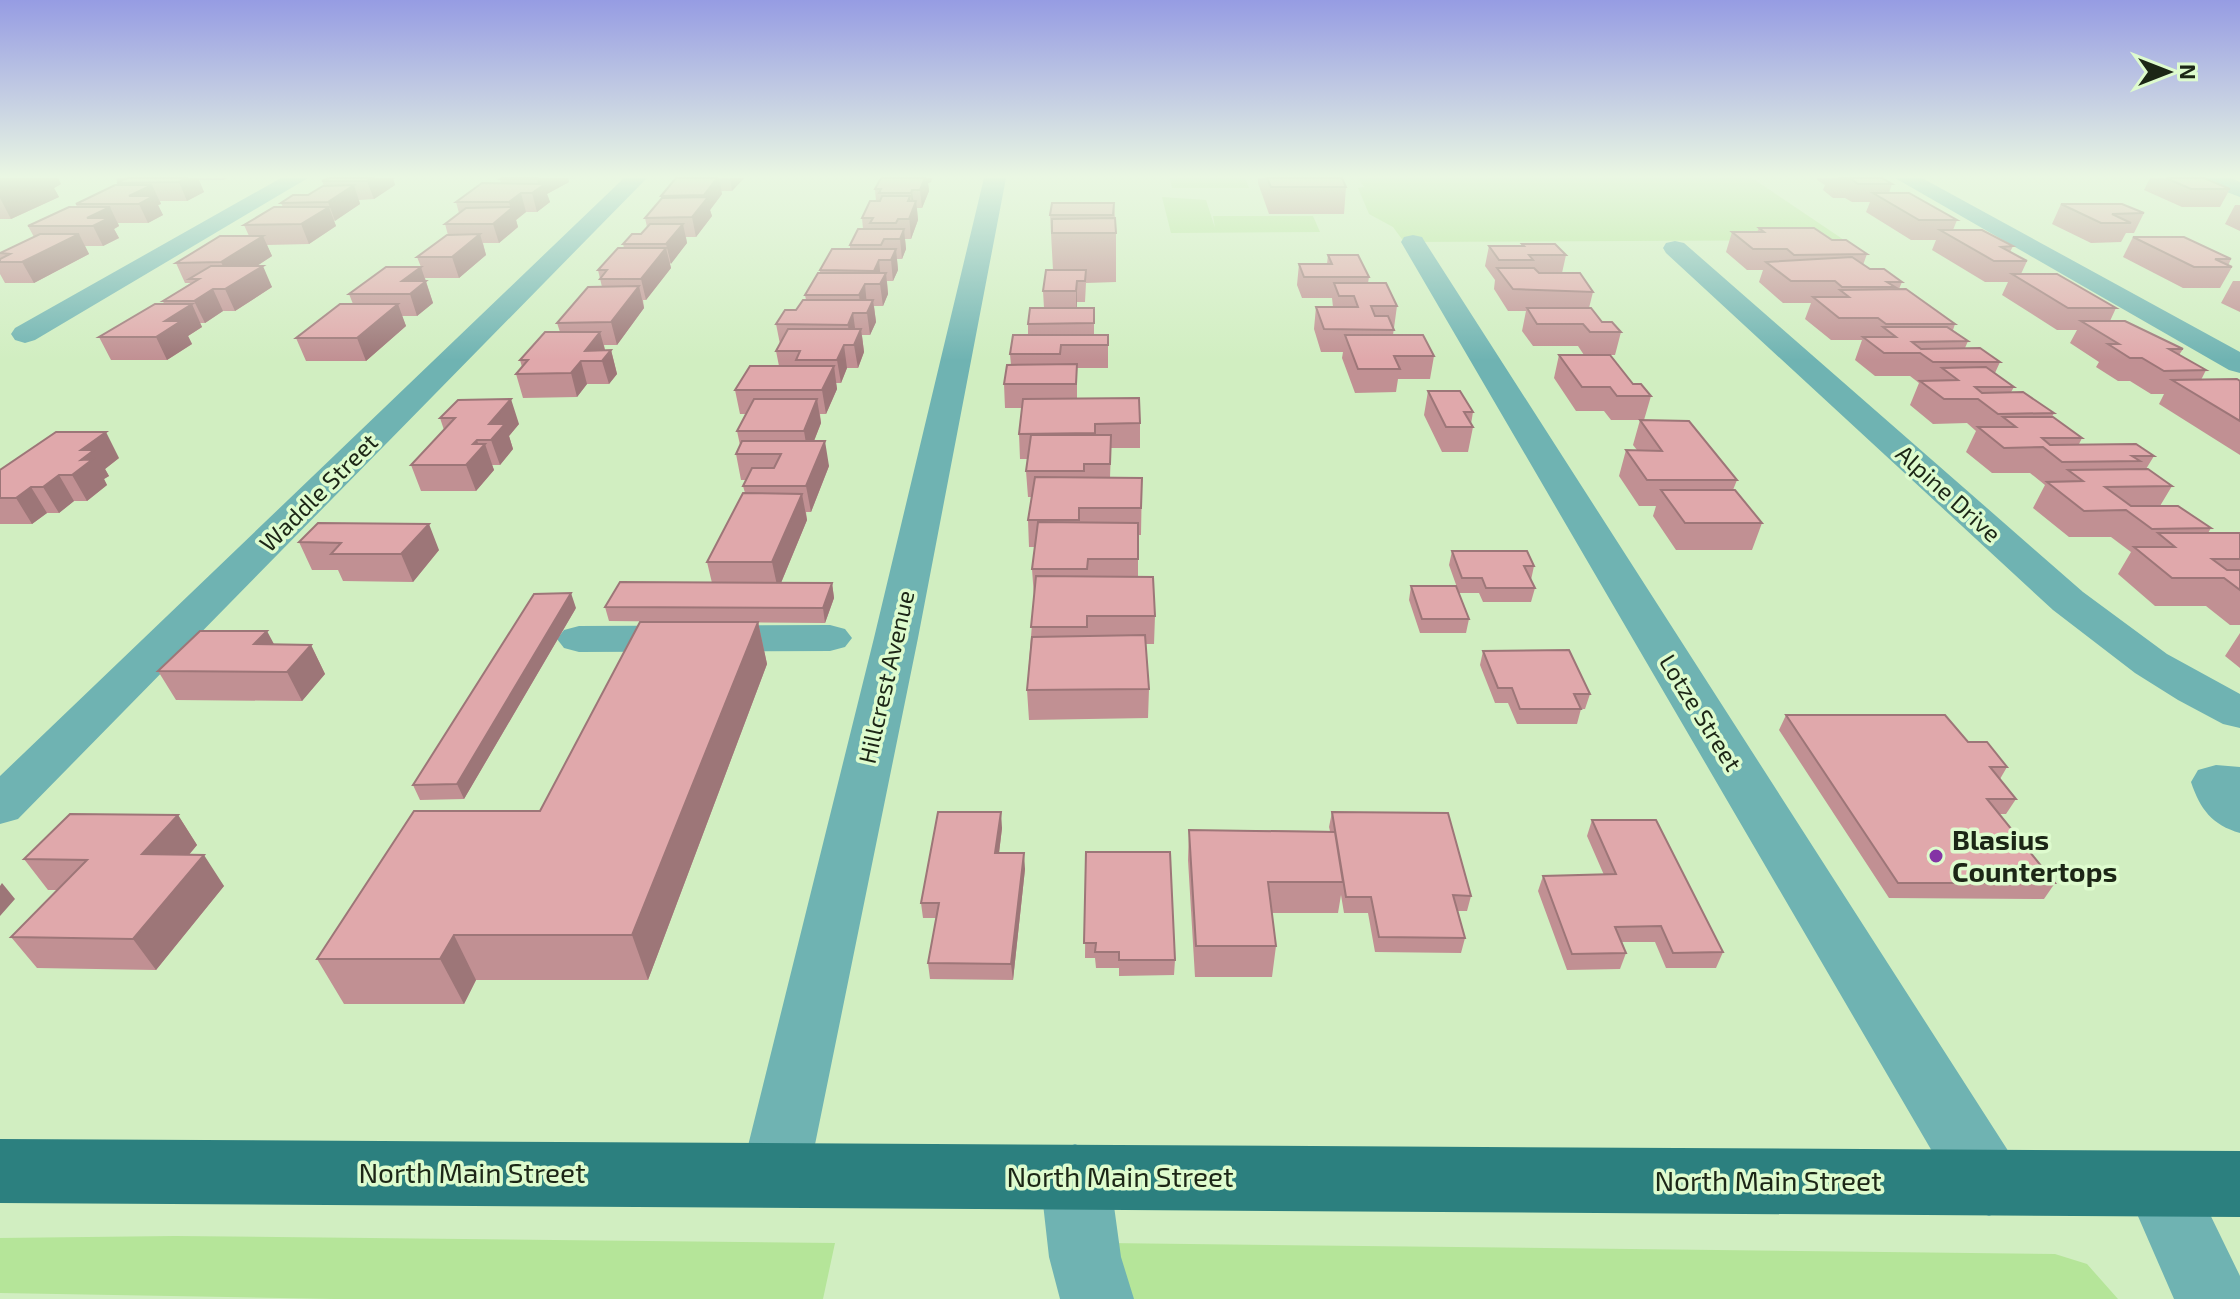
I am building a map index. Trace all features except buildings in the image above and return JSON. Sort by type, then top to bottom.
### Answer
[{"type":"main road","name":"North Main Street","points":[[0,1171],[2240,1184]]},
{"type":"street","points":[[25,334],[191,239]]},
{"type":"street","name":"Waddle Street","points":[[0,806],[575,239]]},
{"type":"street","name":"Hillcrest Avenue","points":[[775,1174],[982,239]]},
{"type":"street","points":[[2015,239],[2240,364]]},
{"type":"street","name":"Lotze Street","points":[[1413,242],[1989,1183]]},
{"type":"street","name":"Alpine Drive","points":[[1675,248],[1977,521],[2109,633],[2167,676],[2240,713]]},
{"type":"street","points":[[579,639],[830,638]]},
{"type":"street","points":[[2240,784],[2216,782],[2222,799],[2240,815]]},
{"type":"street","points":[[1075,1177],[1085,1257],[1097,1299]]},
{"type":"street","points":[[2159,1184],[2212,1299]]},
{"type":"green space","points":[[1402,239],[1844,240],[1404,242]]},
{"type":"green space","points":[[175,1236],[835,1243],[823,1299],[334,1299],[0,1293],[0,1238]]},
{"type":"green space","points":[[1106,1243],[2055,1254],[2087,1264],[2118,1299],[1128,1299]]},
{"type":"place","name":"Blasius Countertops","points":[[1936,856]]}]
